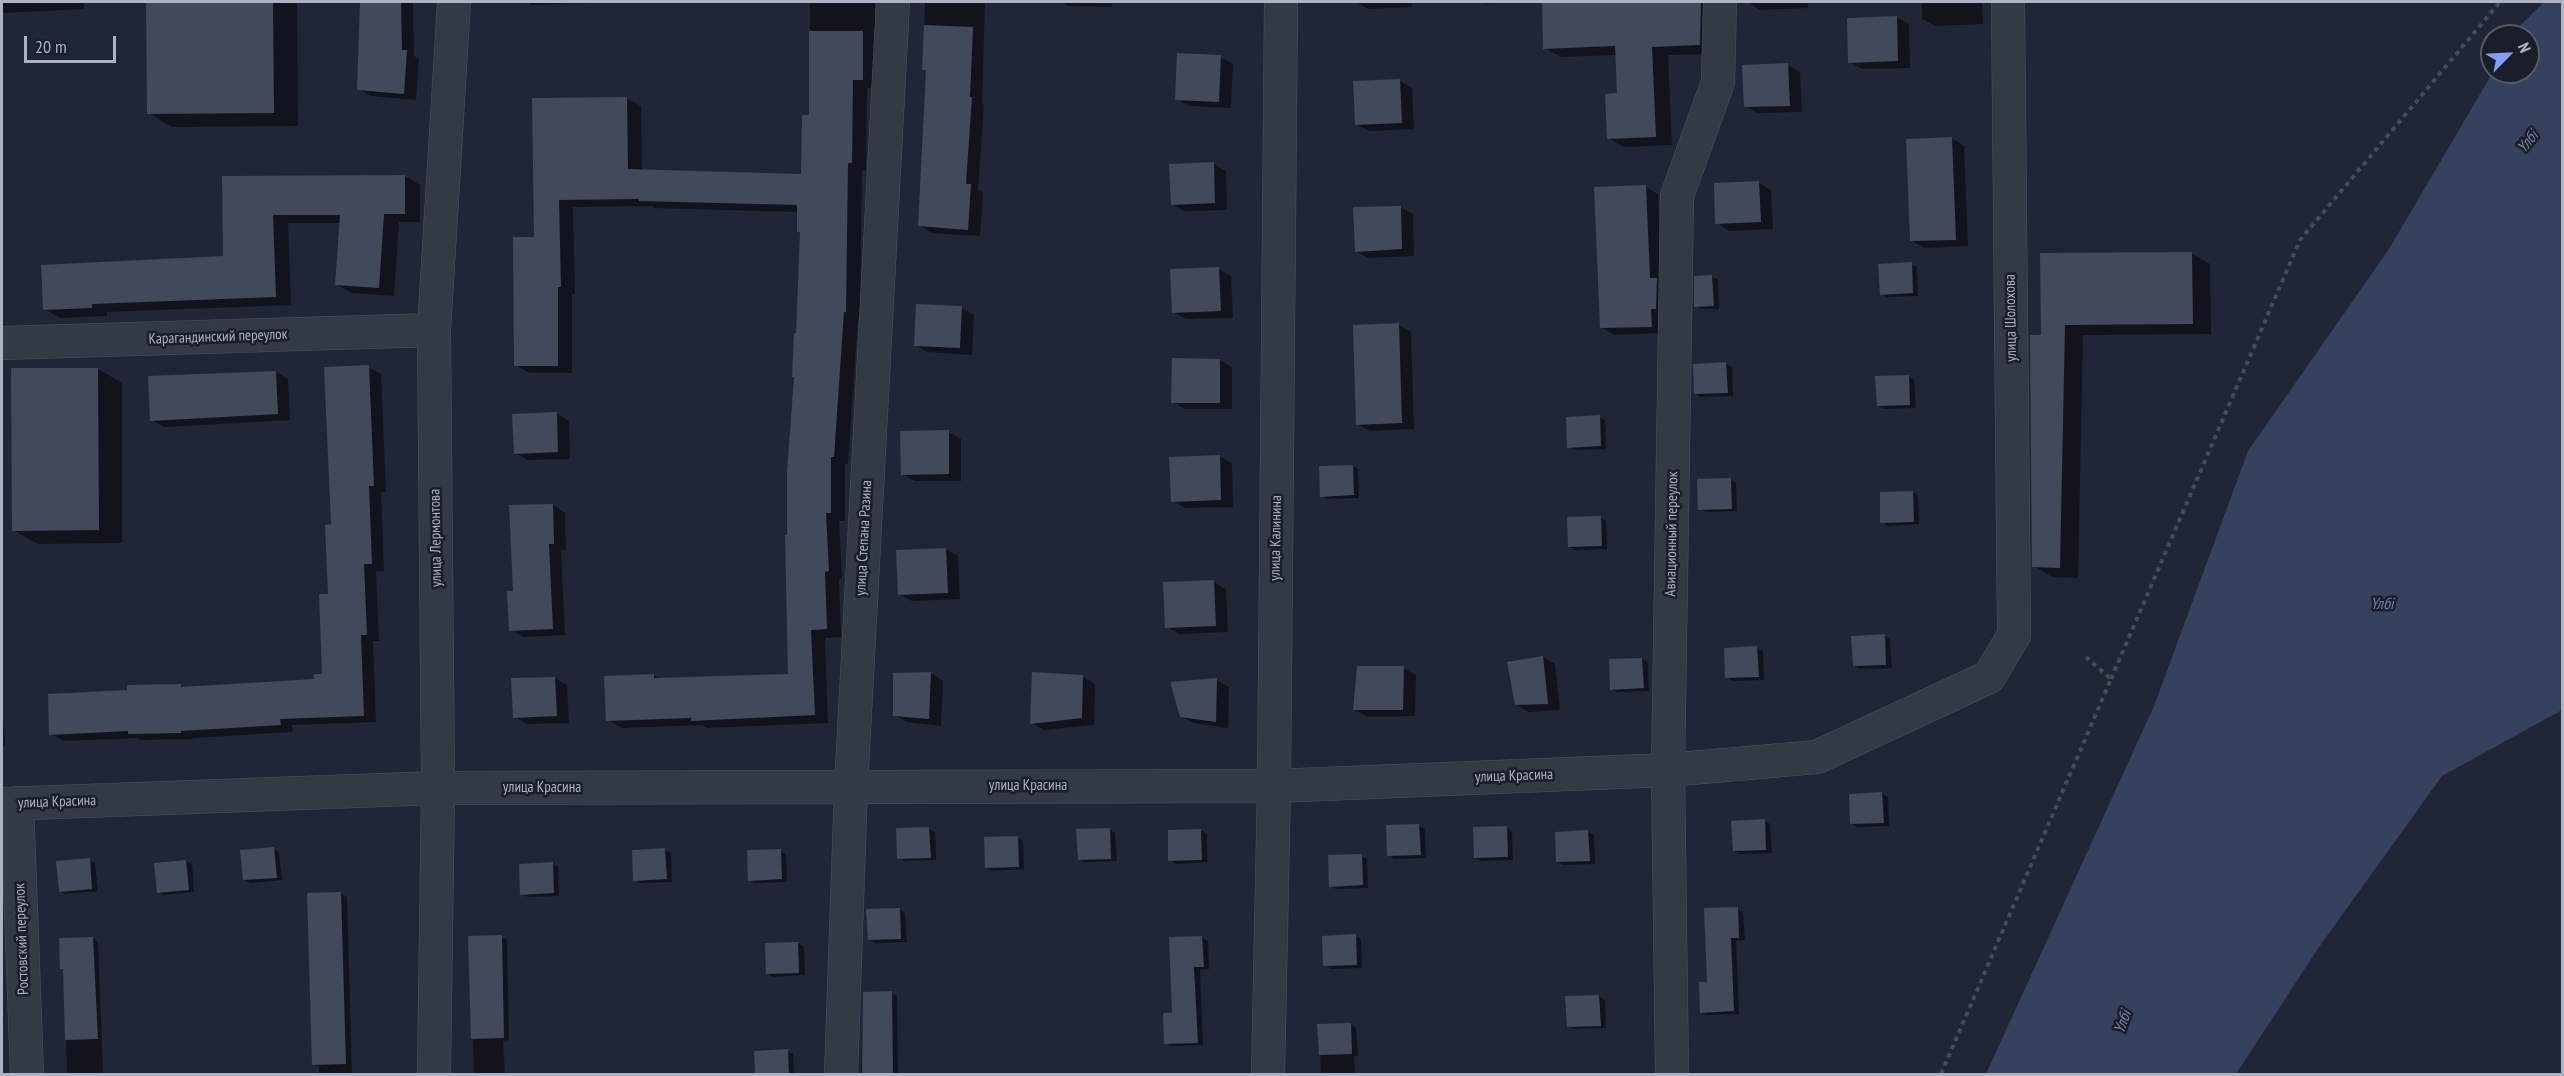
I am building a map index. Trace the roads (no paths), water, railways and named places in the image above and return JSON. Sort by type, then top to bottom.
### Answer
[{"type":"street","name":"улица Лермонтова","points":[[434,1074],[438,788],[434,330],[454,2]]},
{"type":"street","name":"улица Степана Разина","points":[[841,1074],[851,787],[893,2]]},
{"type":"street","name":"улица Калинина","points":[[1268,1074],[1274,786],[1281,2]]},
{"type":"street","name":"Авиационный переулок","points":[[1672,1074],[1668,770],[1677,196],[1718,82],[1720,2]]},
{"type":"street","name":"улица Шолохова","points":[[2008,2],[2014,635]]},
{"type":"street","name":"Карагандинский переулок","points":[[2,343],[434,330]]},
{"type":"street","name":"улица Красина","points":[[9,804],[438,788],[1274,786],[1668,770],[1817,757],[1989,677],[2014,635]]},
{"type":"street","name":"Ростовский переулок","points":[[9,804],[27,1074]]},
{"type":"water","name":"Үлбі","points":[[2544,2],[2562,2],[2562,710],[2442,776],[2319,947],[2236,1074],[1986,1074],[2154,706],[2248,451],[2389,249],[2486,84],[2540,84],[2540,24],[2522,24]]}]
